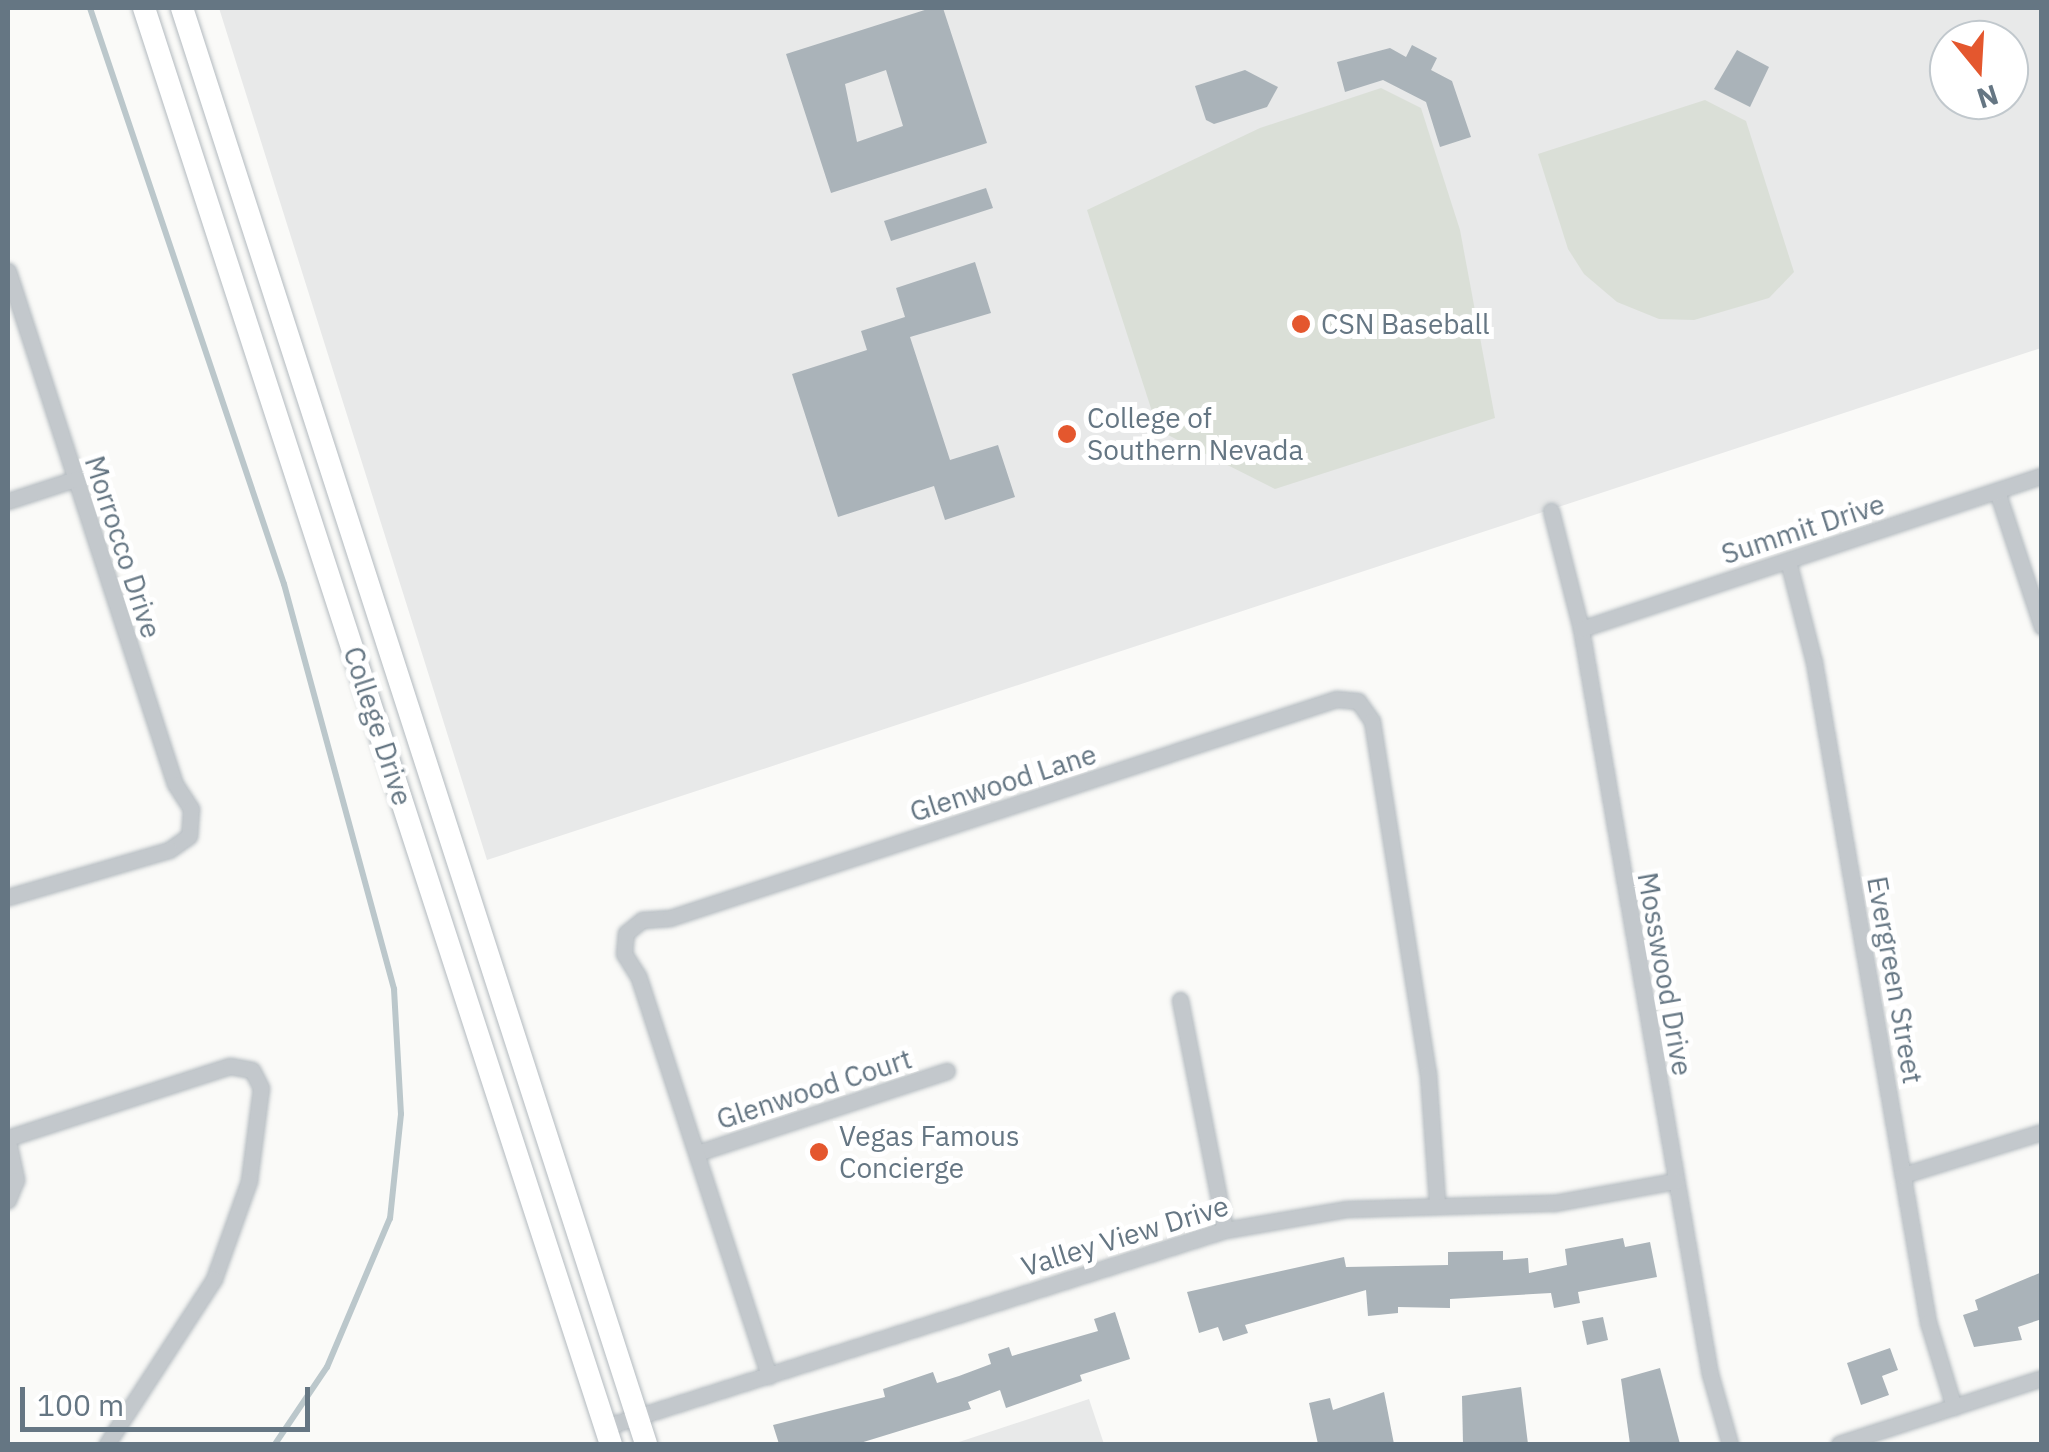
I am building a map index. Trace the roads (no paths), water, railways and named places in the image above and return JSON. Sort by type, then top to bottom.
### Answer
[{"type":"main road","name":"College Drive","points":[[144,8],[608,1436]]},
{"type":"main road","name":"College Drive","points":[[182,8],[646,1444]]},
{"type":"main road","points":[[377,727],[412,715]]},
{"type":"main road","points":[[387,758],[422,747]]},
{"type":"street","name":"Morrocco Drive","points":[[8,271],[174,784],[191,809],[189,836],[170,850],[8,897]]},
{"type":"street","name":"Summit Drive","points":[[1581,628],[2042,476]]},
{"type":"street","points":[[8,501],[75,479]]},
{"type":"street","points":[[1996,491],[2042,627]]},
{"type":"street","name":"Mosswood Drive","points":[[1552,511],[1581,628],[1710,1374],[1730,1444]]},
{"type":"street","name":"Evergreen Street","points":[[1788,561],[1814,662],[1928,1322],[1954,1407]]},
{"type":"street","name":"Glenwood Lane","points":[[768,1376],[638,976],[624,954],[626,934],[642,920],[670,918],[1336,699],[1358,701],[1372,721],[1428,1073],[1437,1202]]},
{"type":"street","points":[[1180,1000],[1225,1230]]},
{"type":"street","points":[[8,1200],[16,1180],[8,1140],[230,1066],[252,1070],[261,1088],[260,1110],[233,1233],[190,1322],[107,1444]]},
{"type":"street","name":"Glenwood Court","points":[[697,1153],[946,1071]]},
{"type":"street","points":[[1904,1175],[2042,1132]]},
{"type":"street","name":"Valley View Drive","points":[[608,1436],[637,1416],[1225,1230],[1347,1209],[1437,1202],[1554,1202],[1675,1181]]},
{"type":"street","points":[[1839,1444],[2042,1378]]},
{"type":"waterway","points":[[90,8],[284,584],[394,989],[401,1114],[390,1218],[327,1367],[275,1444]]},
{"type":"place","name":"CSN Baseball","points":[[1301,324]]},
{"type":"place","name":"College of Southern Nevada","points":[[1067,434]]},
{"type":"place","name":"Vegas Famous Concierge","points":[[819,1152]]}]
